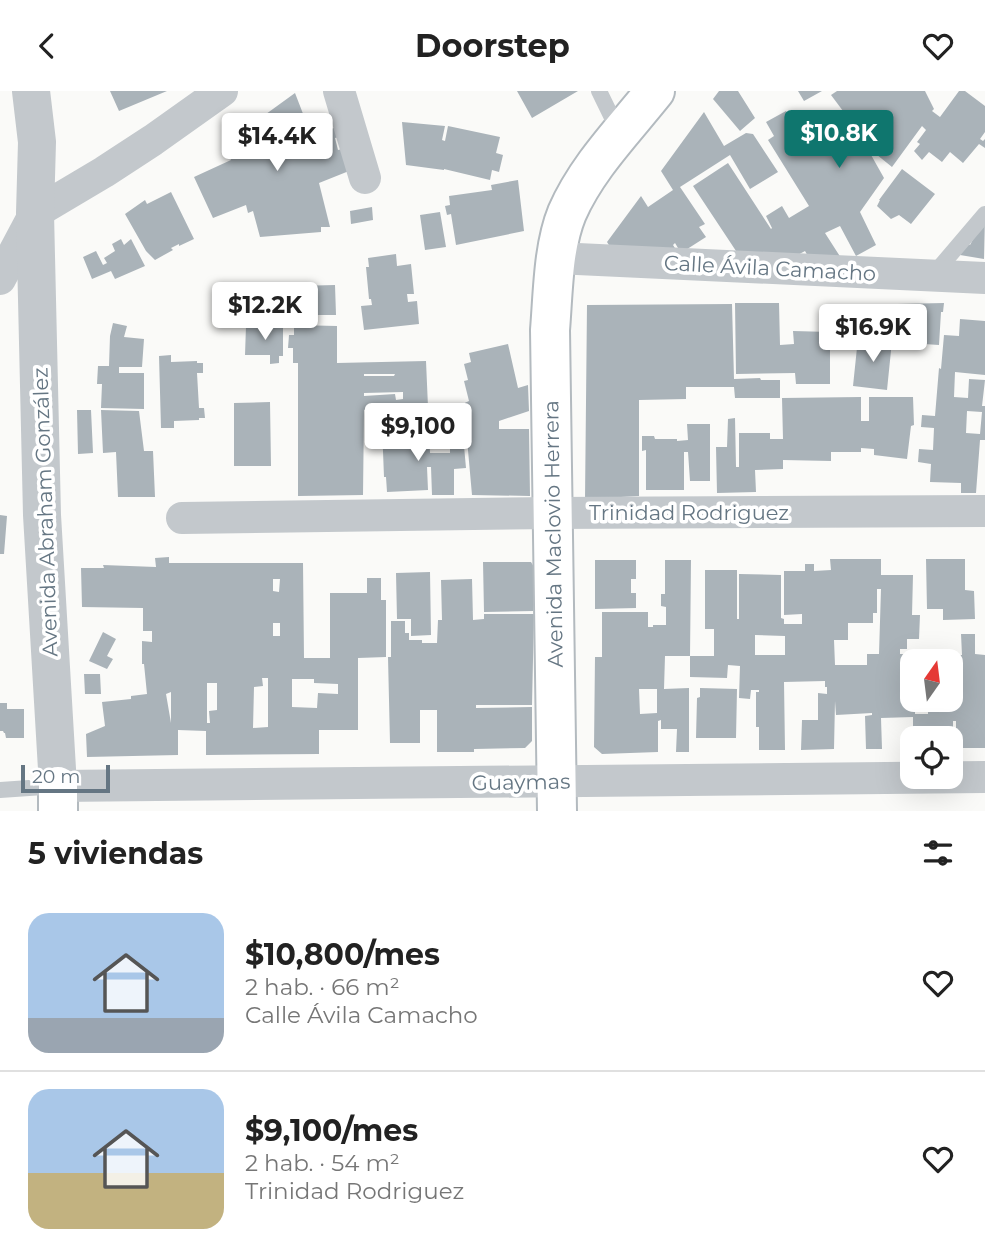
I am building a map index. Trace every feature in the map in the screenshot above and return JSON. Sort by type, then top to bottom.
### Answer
[{"type":"main road","name":"Avenida Maclovio Herrera","points":[[557,796],[550,330],[556,258],[567,214],[592,169],[655,91]]},
{"type":"street","name":"Avenida Abraham González","points":[[32,91],[37,142],[35,213],[42,515],[58,799]]},
{"type":"street","points":[[0,279],[35,213],[114,166],[222,91]]},
{"type":"street","points":[[339,91],[365,177]]},
{"type":"street","name":"Calle Ávila Camacho","points":[[556,258],[985,278]]},
{"type":"street","name":"Trinidad Rodriguez","points":[[182,518],[985,511]]},
{"type":"street","name":"Guaymas","points":[[58,799],[557,796],[985,778]]},
{"type":"lane","points":[[598,91],[620,134]]},
{"type":"lane","points":[[933,275],[985,214]]},
{"type":"lane","points":[[0,790],[58,799]]},
{"type":"building","points":[[110,91],[167,91],[119,111]]},
{"type":"building","points":[[517,91],[578,91],[532,118]]},
{"type":"building","points":[[719,91],[738,91],[755,118],[740,131],[713,99]]},
{"type":"building","points":[[798,91],[822,91],[804,101]]},
{"type":"building","points":[[837,91],[925,91],[934,109],[932,111],[940,117],[959,91],[965,91],[985,106],[985,132],[980,139],[985,139],[985,148],[979,144],[963,163],[950,152],[942,162],[929,152],[922,160],[914,151],[926,130],[922,126],[892,167],[866,146],[884,178],[860,212],[876,245],[856,256],[840,226],[825,233],[841,258],[809,258],[805,251],[794,257],[740,257],[693,186],[728,163],[771,229],[766,216],[782,206],[789,218],[809,206],[768,140],[774,136],[766,122],[786,111],[793,123],[810,113],[829,146],[852,132],[835,118],[843,111],[831,95]]},
{"type":"building","points":[[295,93],[312,137],[336,127],[339,137],[335,138],[338,150],[342,149],[349,171],[319,183],[330,227],[321,227],[321,232],[260,237],[253,211],[248,213],[246,205],[213,218],[194,177],[231,160],[226,143]]},
{"type":"building","points":[[704,112],[724,146],[746,133],[753,134],[778,172],[750,189],[730,155],[680,187],[705,224],[699,227],[706,237],[681,253],[675,243],[673,245],[680,256],[616,256],[607,242],[641,196],[648,207],[673,190],[661,171]]},
{"type":"building","points":[[402,122],[445,126],[442,140],[445,141],[448,126],[500,137],[496,153],[503,155],[499,172],[492,170],[490,180],[444,169],[406,165]]},
{"type":"building","points":[[902,169],[935,194],[911,224],[899,215],[891,219],[877,206]]},
{"type":"building","points":[[518,180],[524,231],[456,245],[451,214],[447,215],[445,206],[450,205],[449,196],[492,190],[491,185]]},
{"type":"building","points":[[171,192],[194,239],[171,248],[173,250],[155,260],[146,251],[125,214],[145,200],[147,204]]},
{"type":"building","points":[[372,207],[373,220],[351,224],[350,211]]},
{"type":"building","points":[[440,212],[446,247],[425,250],[420,215]]},
{"type":"building","points":[[985,217],[984,259],[960,255],[967,243],[970,245]]},
{"type":"building","points":[[121,239],[124,245],[131,239],[145,266],[115,279],[111,271],[92,279],[83,257],[96,251],[103,265],[107,263],[104,258],[115,251],[112,244]]},
{"type":"building","points":[[396,254],[397,266],[411,264],[414,294],[407,294],[408,302],[417,301],[419,324],[364,330],[361,306],[372,305],[366,267],[369,267],[368,258]]},
{"type":"building","points":[[335,285],[336,315],[296,315],[296,304],[292,304],[292,297],[295,297],[296,286]]},
{"type":"building","points":[[735,303],[779,303],[780,345],[794,344],[793,331],[830,332],[830,384],[796,384],[795,373],[736,374]]},
{"type":"building","points":[[944,303],[939,345],[894,342],[897,304]]},
{"type":"building","points":[[732,304],[734,379],[780,380],[780,398],[735,398],[734,387],[686,387],[686,399],[639,400],[639,496],[585,499],[587,305]]},
{"type":"building","points":[[843,314],[857,314],[856,340],[843,340]]},
{"type":"building","points":[[960,319],[985,321],[985,375],[955,372],[954,397],[968,398],[969,379],[985,380],[982,406],[985,406],[985,440],[980,440],[976,493],[961,493],[961,483],[930,482],[931,464],[918,462],[919,449],[933,450],[934,428],[921,427],[922,415],[935,416],[944,335],[959,336]],"holes":[[[967,411],[982,412],[980,434],[966,433]]]},
{"type":"building","points":[[113,323],[127,326],[124,337],[144,339],[142,367],[119,367],[119,373],[144,373],[144,409],[101,408],[102,384],[97,384],[98,366],[109,366]]},
{"type":"building","points":[[261,323],[283,326],[283,356],[279,356],[279,363],[270,364],[270,355],[245,355],[246,326],[261,326]]},
{"type":"building","points":[[294,325],[337,326],[337,363],[426,361],[428,407],[364,410],[363,495],[298,496],[298,363],[293,363],[293,348],[288,348],[289,335],[294,335]],"holes":[[[364,374],[395,374],[394,376]],[[403,392],[403,399],[396,400],[395,394],[364,396],[364,393]]]},
{"type":"building","points":[[858,338],[892,341],[887,390],[853,386]]},
{"type":"building","points":[[508,344],[518,388],[528,385],[529,411],[499,421],[499,429],[529,429],[530,496],[472,495],[466,428],[450,432],[442,413],[469,401],[464,381],[468,380],[464,364],[471,362],[469,353]]},
{"type":"building","points":[[171,355],[171,362],[203,363],[203,373],[197,373],[199,408],[204,408],[205,418],[174,421],[174,428],[161,428],[159,356]]},
{"type":"building","points":[[861,397],[861,421],[869,421],[869,397],[913,397],[914,425],[911,426],[907,459],[874,455],[874,449],[861,448],[861,452],[831,452],[831,461],[783,460],[783,469],[755,470],[756,492],[717,493],[716,447],[727,447],[728,419],[735,418],[736,467],[739,467],[739,433],[770,433],[770,439],[783,439],[782,398]]},
{"type":"building","points":[[270,402],[271,466],[234,466],[234,403]]},
{"type":"building","points":[[77,410],[91,410],[93,453],[78,454]]},
{"type":"building","points":[[101,410],[139,411],[144,451],[153,451],[155,497],[118,497],[116,452],[103,453]]},
{"type":"building","points":[[687,424],[710,424],[710,481],[690,481],[688,452],[684,452],[684,490],[646,490],[646,450],[642,451],[642,436],[688,440]]},
{"type":"building","points":[[398,425],[398,432],[429,431],[430,453],[450,453],[450,447],[464,446],[466,468],[454,469],[454,495],[432,495],[431,467],[427,467],[428,490],[387,492],[382,426]]},
{"type":"building","points":[[0,515],[7,516],[4,554],[0,554]]},
{"type":"building","points":[[169,557],[169,563],[303,563],[304,658],[330,658],[330,593],[367,593],[367,578],[381,578],[381,600],[386,600],[386,657],[358,658],[358,730],[319,730],[319,754],[206,755],[206,731],[178,730],[178,755],[87,757],[86,734],[105,726],[102,702],[131,699],[131,696],[147,694],[142,664],[142,641],[152,642],[152,631],[143,631],[143,608],[82,607],[81,568],[104,568],[103,565],[156,567],[155,558]],"holes":[[[273,579],[280,579],[279,592],[273,591]],[[273,623],[280,623],[280,636],[273,636]],[[262,678],[268,678],[268,727],[253,728],[254,687],[263,686]],[[292,679],[314,679],[314,683],[338,684],[338,694],[318,693],[317,708],[292,707]],[[207,683],[217,683],[217,710],[209,711],[210,723],[207,723]],[[171,692],[171,723],[166,694]]]},
{"type":"building","points":[[830,559],[881,559],[881,575],[913,575],[912,615],[920,615],[919,639],[907,639],[907,649],[900,649],[900,712],[963,712],[961,634],[975,634],[975,654],[985,655],[985,748],[963,748],[963,726],[956,726],[956,721],[953,721],[953,726],[913,726],[913,717],[881,718],[882,749],[866,749],[865,716],[872,713],[836,715],[835,701],[834,749],[801,750],[802,720],[818,720],[818,693],[827,694],[825,681],[784,682],[785,750],[759,750],[756,692],[759,690],[751,690],[750,699],[739,698],[740,666],[728,665],[727,678],[690,677],[690,656],[714,656],[714,629],[705,629],[705,570],[737,570],[737,619],[739,574],[781,575],[781,618],[784,619],[784,624],[802,624],[802,614],[784,615],[784,571],[805,571],[805,564],[814,564],[814,571],[831,570]],"holes":[[[877,589],[881,589],[879,654],[867,654],[867,665],[835,665],[834,640],[848,640],[848,623],[873,623],[873,613],[877,613]],[[755,635],[785,636],[785,655],[755,655]]]},
{"type":"building","points":[[926,559],[965,559],[965,590],[974,591],[975,619],[943,620],[943,609],[927,609]]},
{"type":"building","points":[[595,560],[636,560],[636,579],[631,579],[631,593],[636,593],[636,608],[595,609]]},
{"type":"building","points":[[665,560],[691,560],[690,656],[665,656],[664,689],[689,688],[689,752],[676,752],[677,729],[661,729],[661,720],[658,721],[658,752],[602,754],[594,747],[595,657],[602,657],[602,612],[648,612],[648,627],[666,625],[666,607],[661,606],[661,594],[665,594]],"holes":[[[639,689],[657,689],[657,713],[640,714]]]},
{"type":"building","points":[[483,562],[531,562],[534,567],[533,611],[484,612]]},
{"type":"building","points":[[430,572],[431,635],[411,636],[411,619],[397,619],[396,573]]},
{"type":"building","points":[[472,579],[473,620],[484,619],[484,614],[534,614],[532,705],[476,705],[476,708],[532,707],[532,741],[525,748],[437,752],[437,710],[420,710],[420,743],[390,743],[388,657],[391,657],[391,621],[405,621],[405,633],[409,633],[409,640],[437,643],[438,620],[442,620],[441,580]]},
{"type":"building","points":[[103,632],[116,639],[107,656],[113,659],[107,669],[89,661]]},
{"type":"building","points":[[84,674],[100,674],[101,694],[85,694]]},
{"type":"building","points":[[700,688],[737,689],[736,738],[696,738],[697,698],[700,697]]},
{"type":"building","points":[[0,703],[7,703],[7,709],[24,709],[24,738],[6,738],[5,733],[0,731]]}]
